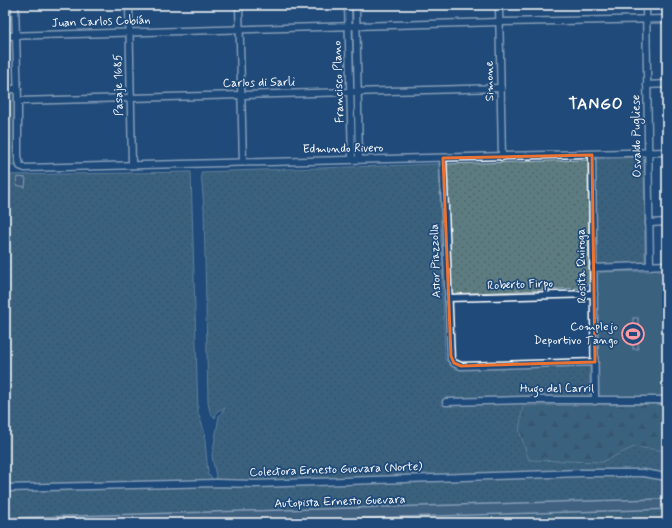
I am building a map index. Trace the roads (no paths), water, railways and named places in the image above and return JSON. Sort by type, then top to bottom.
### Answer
[{"type":"highway","name":"Autopista Ernesto Guevara","points":[[13,523],[667,504]]},
{"type":"street","points":[[15,5],[18,101]]},
{"type":"street","name":"Pasaje 1685","points":[[129,5],[132,165]]},
{"type":"street","points":[[239,5],[243,162]]},
{"type":"street","name":"Francisco Plano","points":[[348,5],[352,159]]},
{"type":"street","name":"Francisco Plano","points":[[356,5],[360,159]]},
{"type":"street","name":"Simone","points":[[499,5],[502,157]]},
{"type":"street","name":"Osvaldo Pugliese","points":[[646,5],[650,266]]},
{"type":"street","name":"Juan Carlos Cobián","points":[[5,36],[499,22],[667,19]]},
{"type":"street","points":[[647,85],[667,84]]},
{"type":"street","name":"Carlos di Sarli","points":[[18,101],[501,88]]},
{"type":"street","points":[[5,89],[18,89]]},
{"type":"street","name":"Edmundo Rivero","points":[[18,101],[18,156],[20,166],[30,168],[667,152]]},
{"type":"street","name":"Rosita Quiroga","points":[[592,155],[595,401]]},
{"type":"street","name":"Astor Piazzolla","points":[[443,158],[451,356],[454,363],[461,366],[594,362]]},
{"type":"street","points":[[649,223],[667,222]]},
{"type":"street","points":[[593,268],[667,265]]},
{"type":"street","name":"Roberto Firpo","points":[[448,298],[594,294]]},
{"type":"street","name":"Hugo del Carril","points":[[446,402],[523,400],[667,400]]},
{"type":"street","name":"Colectora Ernesto Guevara (Norte)","points":[[5,488],[217,483],[256,484],[581,473],[643,473],[667,477]]},
{"type":"waterway","points":[[630,523],[667,522]]},
{"type":"place","name":"Complejo Deportivo Tango","points":[[633,334]]},
{"type":"district","name":"TANGO","points":[[596,104]]}]
